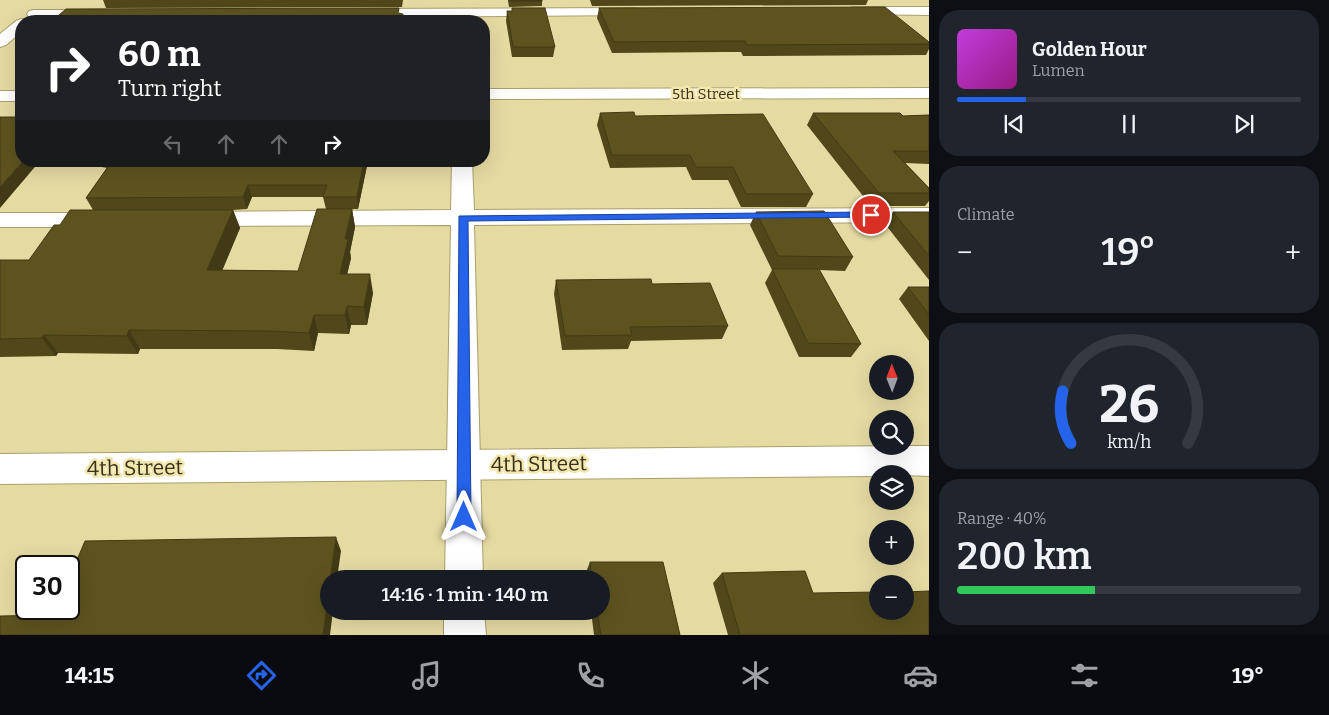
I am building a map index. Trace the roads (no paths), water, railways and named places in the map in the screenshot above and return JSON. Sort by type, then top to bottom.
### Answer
[{"type":"street","points":[[32,15],[50,0]]},
{"type":"street","points":[[352,13],[462,11],[650,12]]},
{"type":"street","points":[[840,11],[929,11]]},
{"type":"street","points":[[92,15],[113,14]]},
{"type":"street","points":[[0,42],[15,29]]},
{"type":"street","name":"5th Street","points":[[490,94],[929,93]]},
{"type":"street","points":[[0,96],[15,96]]},
{"type":"street","points":[[462,167],[464,570]]},
{"type":"street","points":[[177,219],[929,215]]},
{"type":"street","points":[[0,220],[118,220]]},
{"type":"street","name":"4th Street","points":[[0,469],[929,461]]},
{"type":"street","points":[[464,620],[465,635]]}]
